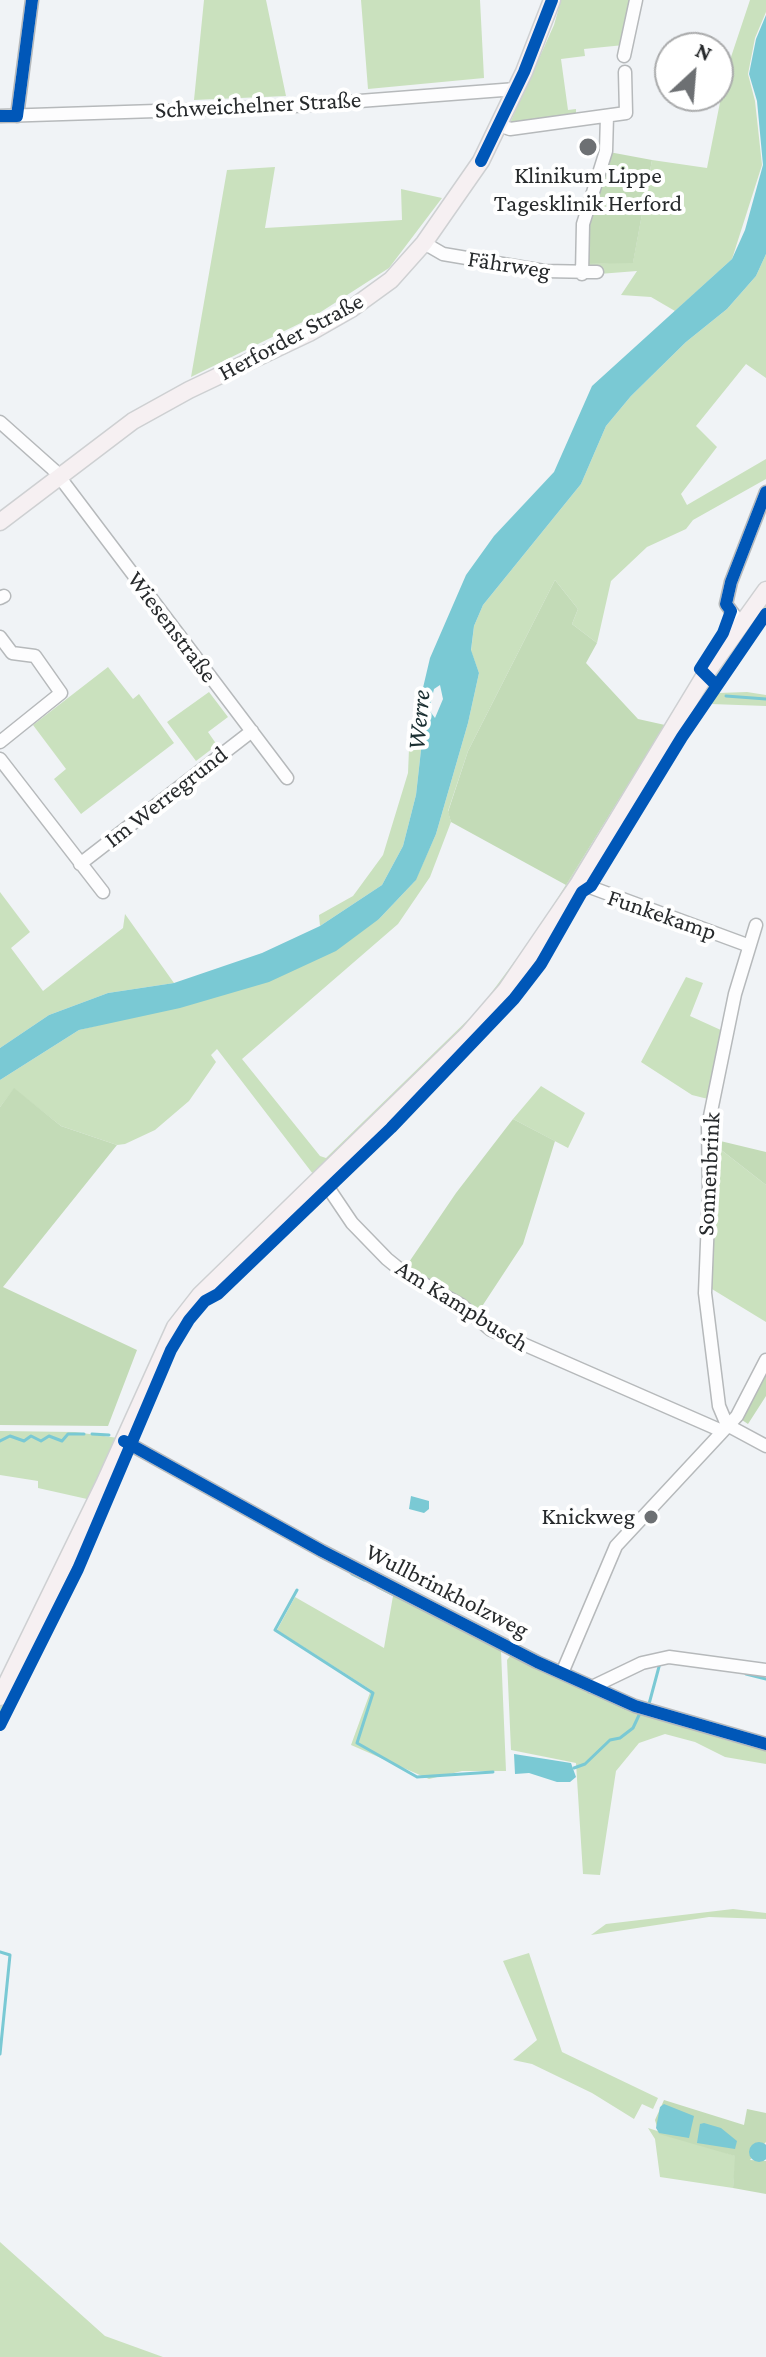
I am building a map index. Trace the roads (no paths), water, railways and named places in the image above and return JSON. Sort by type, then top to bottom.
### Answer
[{"type":"main road","name":"Herforder Straße","points":[[0,522],[58,476],[162,404],[351,309],[391,280],[424,243],[505,127],[516,89],[552,0]]},
{"type":"main road","points":[[0,1697],[124,1441],[164,1348],[184,1315],[484,1015],[539,945],[740,623],[766,590]]},
{"type":"street","points":[[17,116],[32,0]]},
{"type":"street","points":[[624,56],[636,0]]},
{"type":"street","points":[[505,127],[626,113],[625,72]]},
{"type":"street","name":"Schweichelner Straße","points":[[0,116],[281,107],[516,89]]},
{"type":"street","points":[[582,274],[583,224],[606,151],[607,116]]},
{"type":"street","name":"Fährweg","points":[[424,243],[443,254],[544,271],[597,272]]},
{"type":"street","name":"Wiesenstraße","points":[[0,422],[34,448],[58,476],[287,778]]},
{"type":"street","points":[[740,623],[726,604],[731,582],[766,492]]},
{"type":"street","points":[[0,637],[12,653],[35,656],[61,693],[0,742]]},
{"type":"street","name":"Im Werregrund","points":[[80,864],[252,731]]},
{"type":"street","points":[[0,759],[103,892]]},
{"type":"street","name":"Funkekamp","points":[[579,883],[747,945]]},
{"type":"street","name":"Sonnenbrink","points":[[725,1428],[719,1406],[705,1293],[708,1126],[747,945],[756,925]]},
{"type":"street","name":"Am Kampbusch","points":[[321,1177],[352,1223],[387,1259],[413,1279],[461,1305],[491,1330],[725,1428]]},
{"type":"street","points":[[562,1673],[616,1546],[737,1416],[766,1360]]},
{"type":"street","points":[[725,1428],[766,1446]]},
{"type":"street","name":"Wullbrinkholzweg","points":[[124,1441],[322,1551],[562,1673],[635,1706],[766,1744]]},
{"type":"street","points":[[592,1687],[642,1663],[669,1657],[766,1670]]},
{"type":"water","name":"Werre","points":[[766,15],[766,254],[756,276],[727,309],[686,342],[631,396],[606,426],[581,484],[483,605],[474,626],[471,650],[479,673],[468,723],[436,834],[416,880],[379,919],[336,951],[269,982],[180,1008],[79,1030],[0,1080],[0,1048],[49,1015],[108,993],[174,983],[262,953],[320,926],[382,885],[403,846],[416,795],[421,750],[418,709],[430,658],[466,575],[494,536],[554,472],[592,386],[732,259],[745,230],[763,165],[757,101],[749,74],[756,39]],"holes":[[[440,685],[443,699],[435,718],[429,710],[434,689]]]},
{"type":"water","points":[[411,1496],[429,1501],[429,1509],[424,1513],[409,1509]]},
{"type":"water","points":[[514,1754],[571,1763],[576,1777],[570,1782],[557,1782],[529,1773],[515,1774]]},
{"type":"water","points":[[664,2104],[694,2116],[689,2138],[659,2133],[656,2128],[660,2107]]},
{"type":"water","points":[[700,2124],[721,2128],[737,2141],[735,2149],[697,2143]]},
{"type":"water","points":[[759,2142],[766,2145],[769,2152],[766,2159],[759,2162],[752,2159],[749,2152],[752,2145]]},
{"type":"waterway","points":[[726,696],[766,699]]},
{"type":"waterway","points":[[0,1441],[10,1436],[24,1441],[31,1436],[41,1441],[49,1436],[62,1441],[68,1434],[84,1434]]},
{"type":"waterway","points":[[92,1434],[109,1435]]},
{"type":"waterway","points":[[352,1574],[364,1580]]},
{"type":"waterway","points":[[378,1587],[457,1627]]},
{"type":"waterway","points":[[297,1590],[275,1630],[373,1693],[357,1743],[417,1777],[493,1772]]},
{"type":"waterway","points":[[649,1704],[660,1663]]},
{"type":"waterway","points":[[746,1674],[766,1679]]},
{"type":"waterway","points":[[599,1696],[625,1708]]},
{"type":"waterway","points":[[574,1768],[585,1764],[610,1740],[620,1738],[633,1728],[640,1713]]},
{"type":"waterway","points":[[0,1952],[10,1955],[0,2054]]},
{"type":"place","name":"Klinikum Lippe Tagesklinik Herford","points":[[588,147]]},
{"type":"place","name":"Knickweg","points":[[651,1517]]}]
